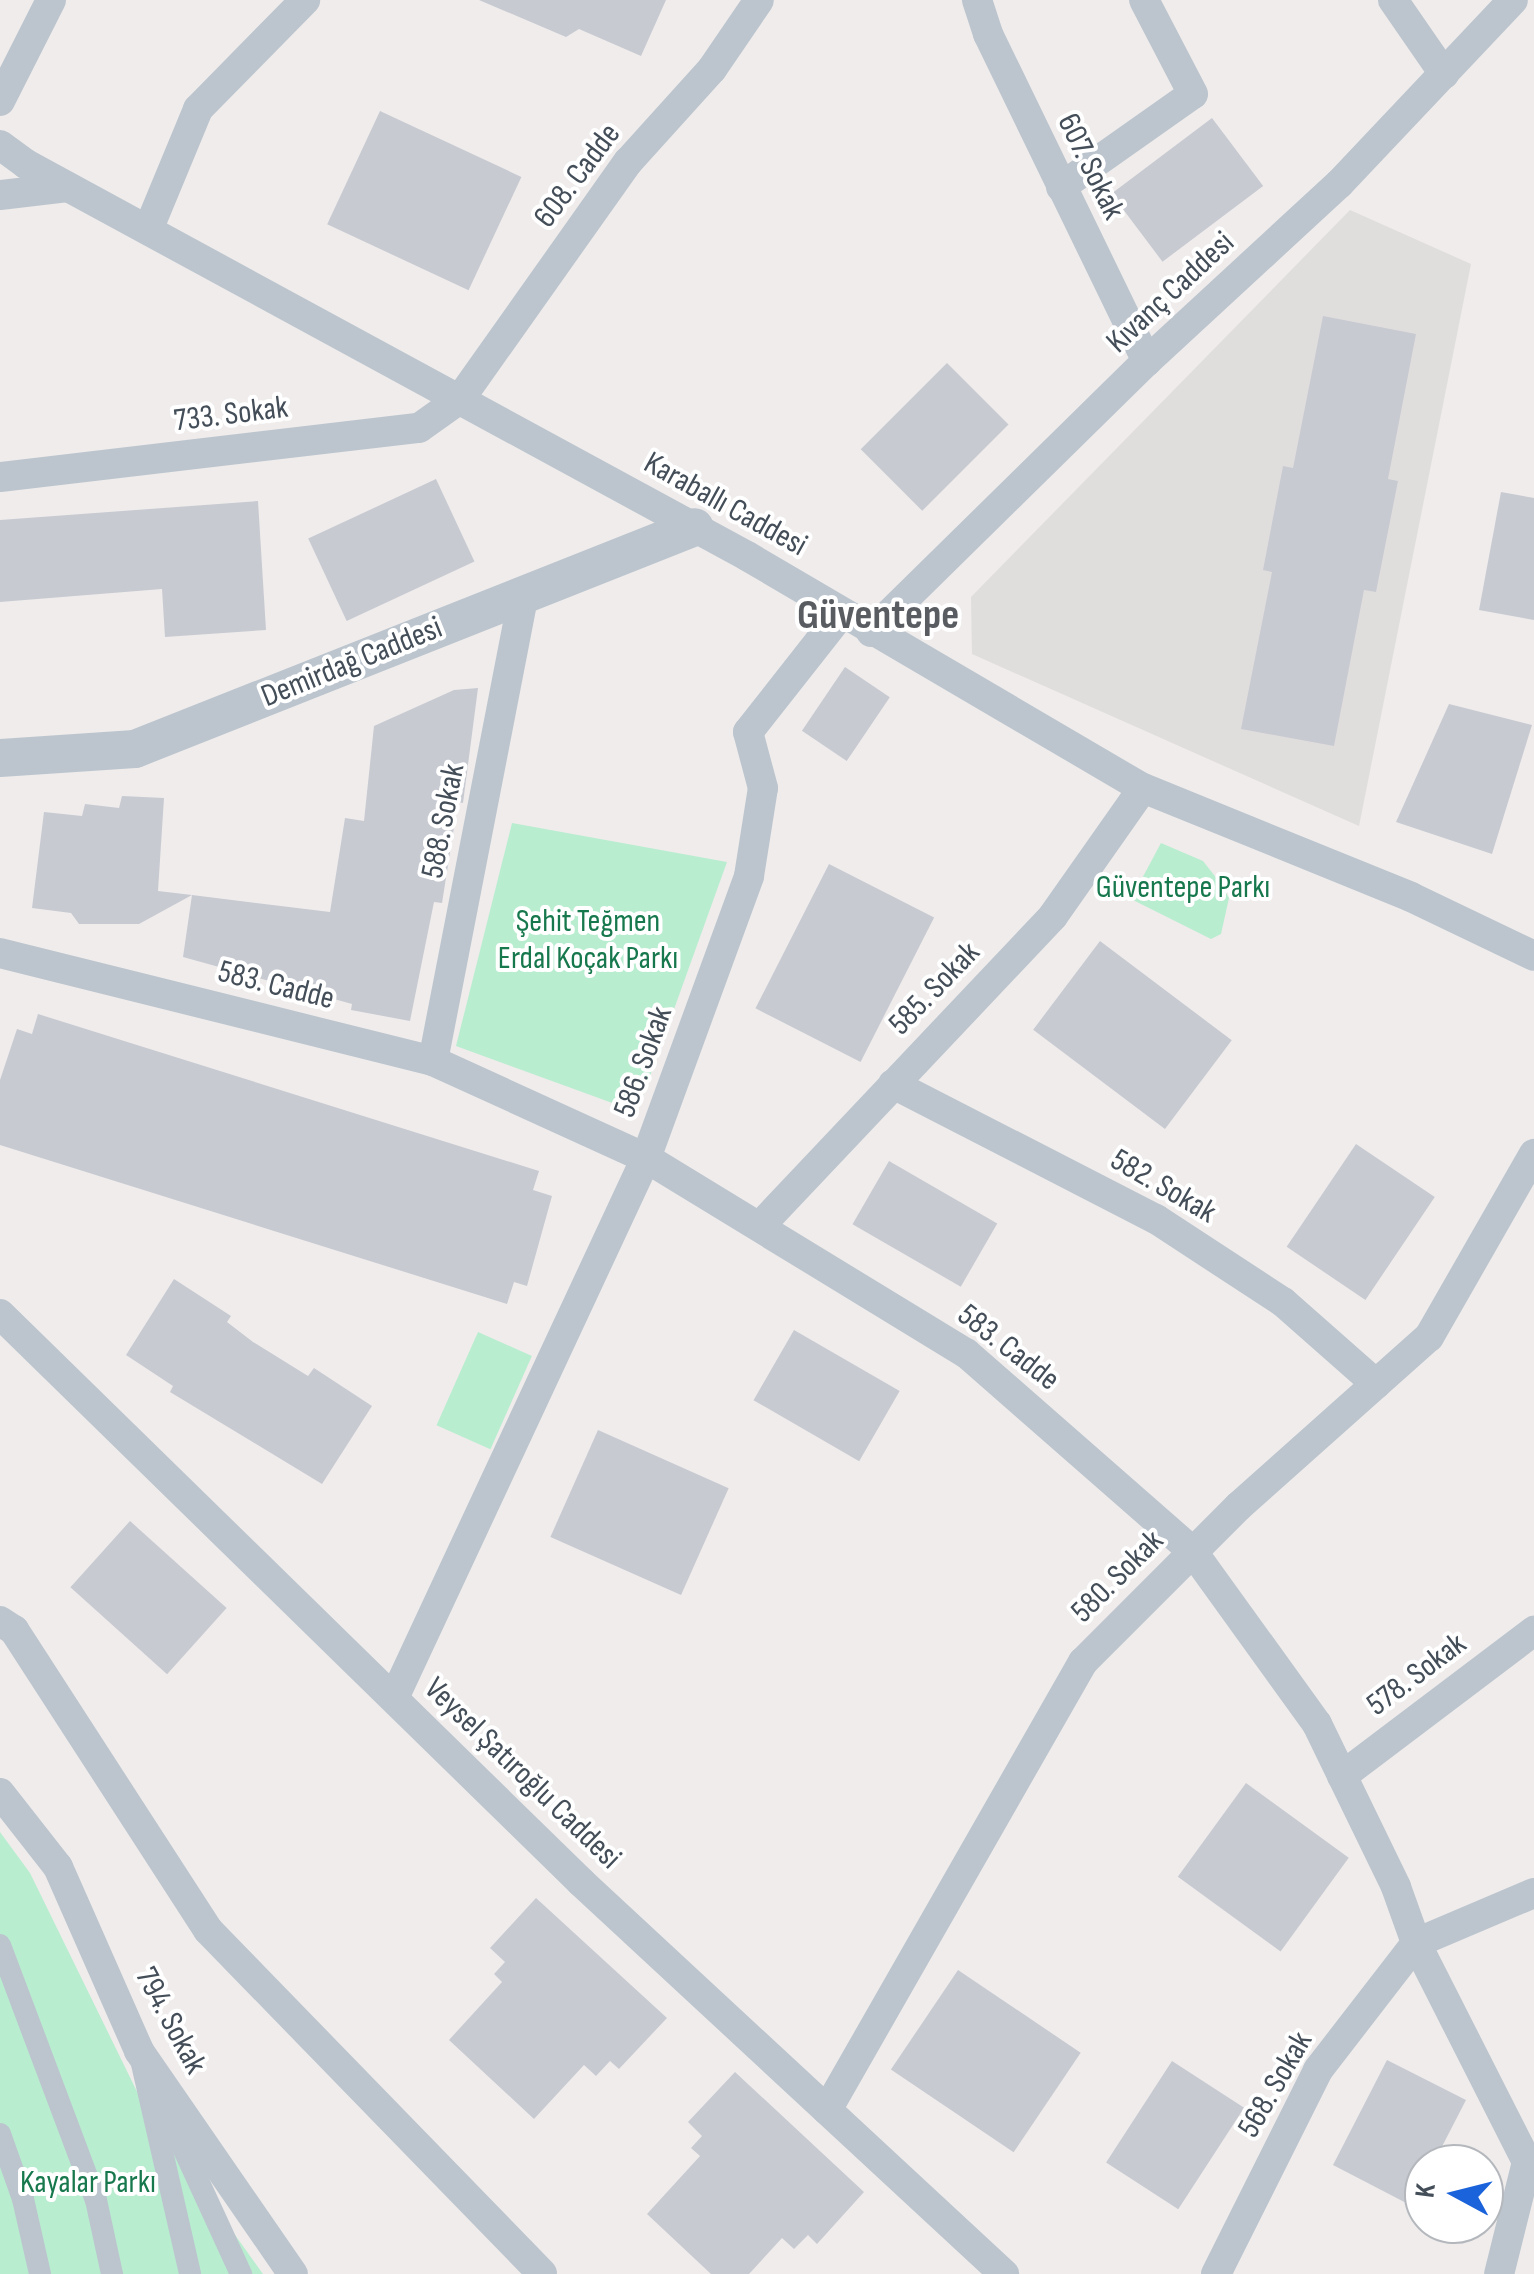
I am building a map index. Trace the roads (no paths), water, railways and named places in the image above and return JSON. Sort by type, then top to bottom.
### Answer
[{"type":"street","points":[[0,100],[51,0]]},
{"type":"street","points":[[148,230],[198,110],[305,0]]},
{"type":"street","name":"608. Cadde","points":[[460,399],[628,162],[712,69],[759,0]]},
{"type":"street","name":"607. Sokak","points":[[977,0],[988,34],[1147,362]]},
{"type":"street","points":[[1061,187],[1193,94],[1144,0]]},
{"type":"street","points":[[1393,0],[1444,74]]},
{"type":"street","name":"Kıvanç Caddesi","points":[[871,632],[1147,362],[1340,184],[1513,0]]},
{"type":"street","name":"Karaballı Caddesi","points":[[0,144],[68,187],[695,528],[1143,788],[1411,897],[1534,956]]},
{"type":"street","points":[[0,195],[68,187]]},
{"type":"street","name":"733. Sokak","points":[[0,477],[419,428],[460,399]]},
{"type":"street","name":"Demirdağ Caddesi","points":[[0,758],[134,748],[695,528]]},
{"type":"street","name":"588. Sokak","points":[[432,1061],[524,594]]},
{"type":"street","name":"586. Sokak","points":[[646,1158],[749,876],[764,788],[748,732],[841,614]]},
{"type":"street","name":"585. Sokak","points":[[761,1225],[1052,916],[1143,788]]},
{"type":"street","name":"583. Cadde","points":[[0,954],[432,1061],[646,1158],[966,1353],[1193,1552],[1317,1724],[1396,1887],[1416,1943],[1530,2162],[1499,2274]]},
{"type":"street","name":"582. Sokak","points":[[893,1084],[1156,1219],[1283,1302],[1376,1384]]},
{"type":"street","name":"580. Sokak","points":[[827,2110],[1083,1662],[1193,1552],[1429,1336],[1534,1154]]},
{"type":"street","points":[[394,1698],[646,1158]]},
{"type":"street","name":"Veysel Şatıroğlu Caddesi","points":[[0,1314],[581,1882],[1004,2274]]},
{"type":"street","points":[[0,1621],[14,1630],[208,1930],[542,2274]]},
{"type":"street","name":"578. Sokak","points":[[1342,1776],[1534,1631]]},
{"type":"street","name":"794. Sokak","points":[[0,1793],[58,1867],[139,2051],[293,2274]]},
{"type":"street","points":[[1416,1943],[1534,1894]]},
{"type":"street","name":"568. Sokak","points":[[1216,2274],[1318,2070],[1416,1943]]},
{"type":"street","points":[[0,1945],[90,2182],[112,2274]]},
{"type":"street","points":[[139,2051],[190,2274]]},
{"type":"street","points":[[139,2051],[241,2274]]},
{"type":"street","points":[[0,2134],[23,2200],[40,2274]]},
{"type":"district","name":"Güventepe","points":[[878,616]]},
{"type":"park label","name":"Güventepe Parkı","points":[[1183,888]]},
{"type":"park label","name":"Şehit Teğmen Erdal Koçak Parkı","points":[[588,942]]},
{"type":"park label","name":"Kayalar Parkı","points":[[88,2183]]}]
